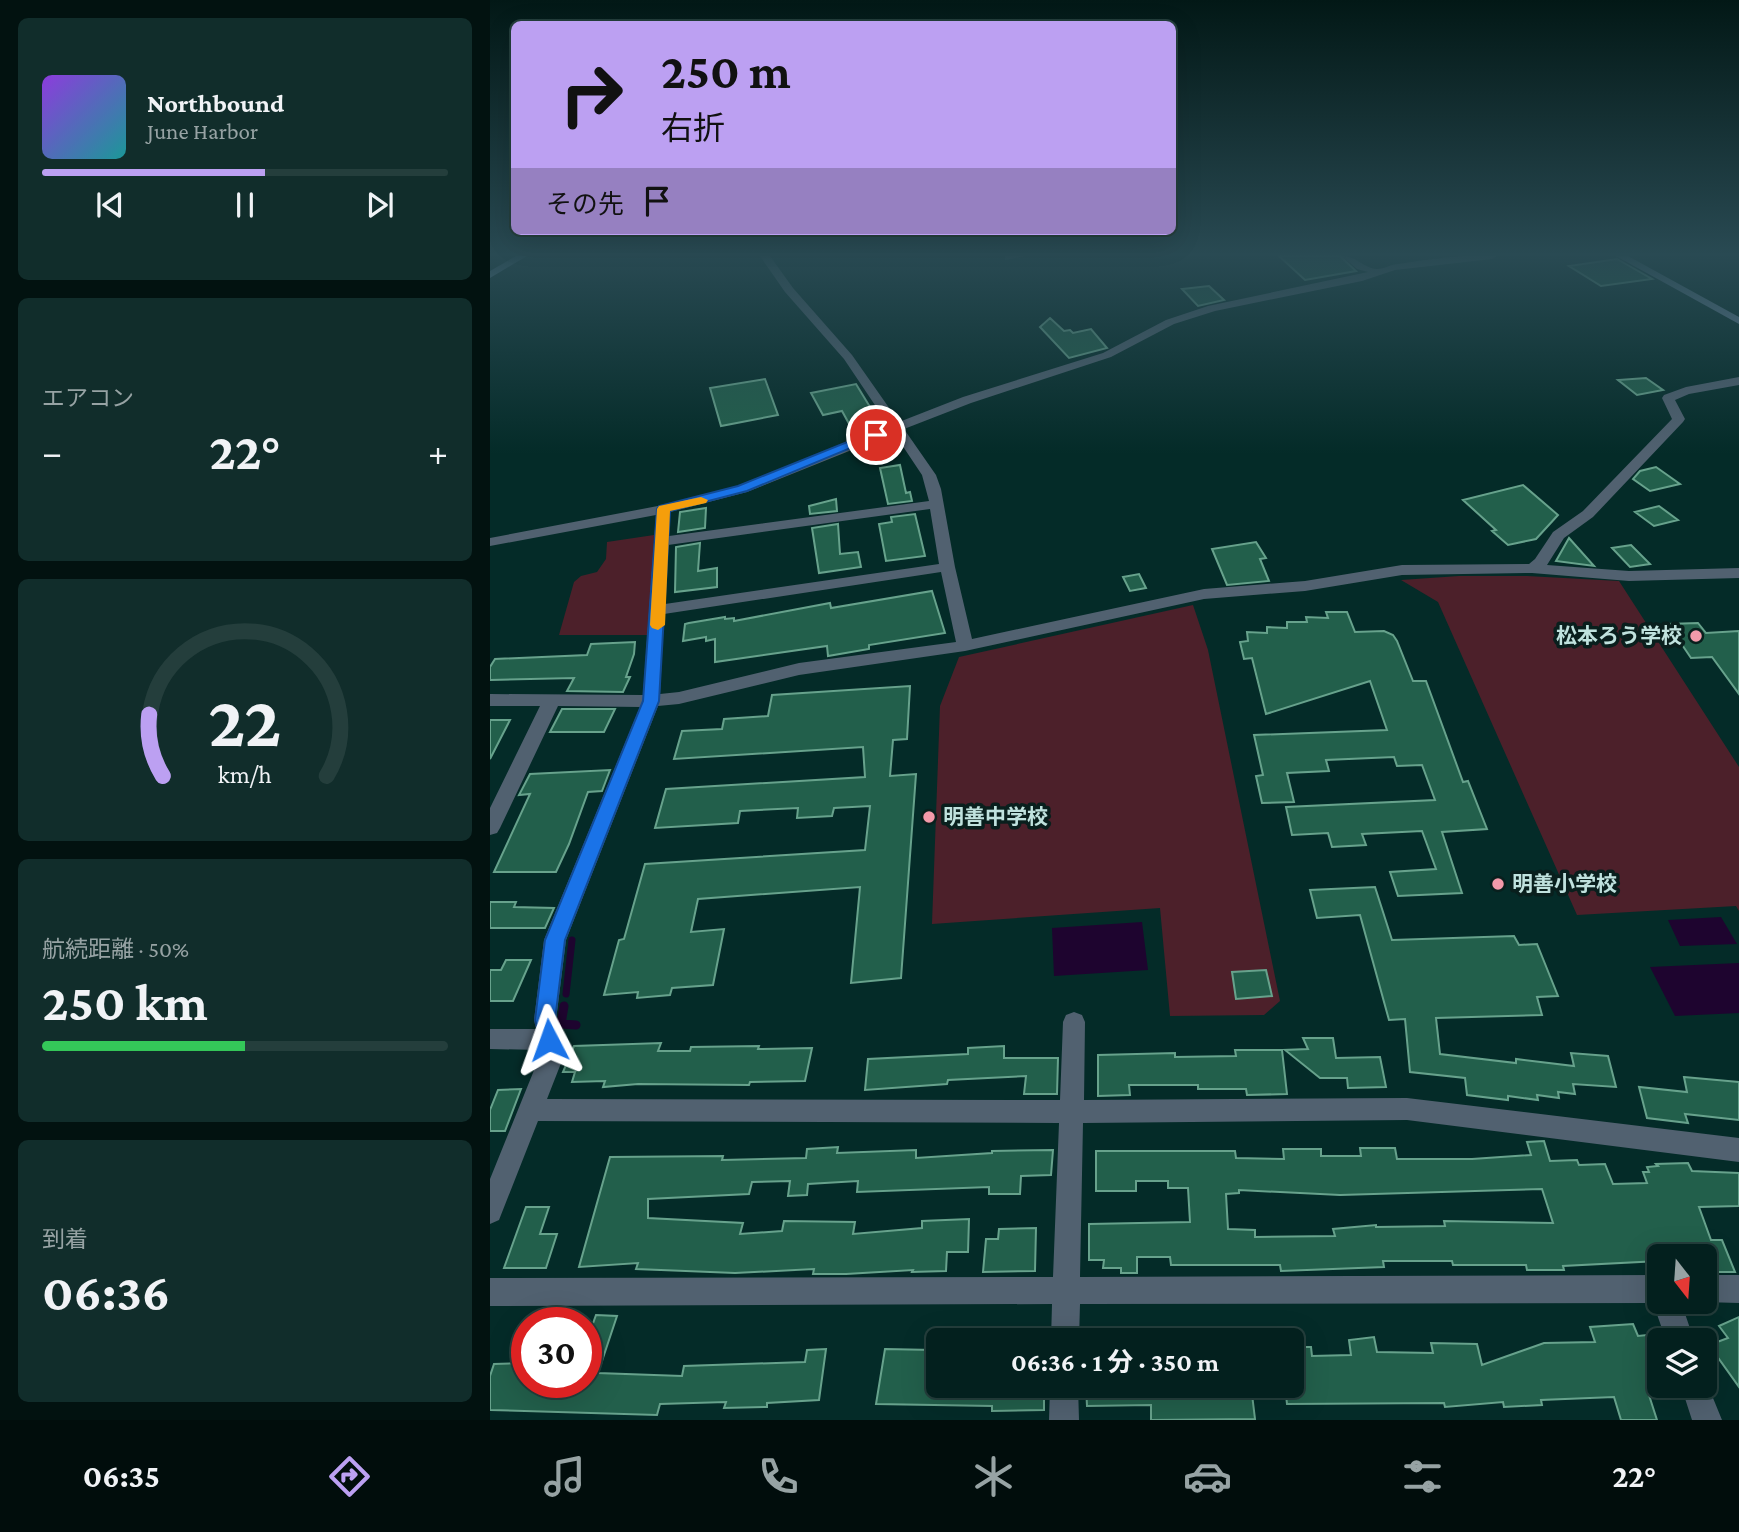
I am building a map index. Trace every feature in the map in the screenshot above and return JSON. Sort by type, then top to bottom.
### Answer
[{"type":"street","points":[[817,322],[848,357],[929,475],[965,646]]},
{"type":"street","points":[[490,542],[663,509],[742,489],[967,400],[1107,355],[1174,322]]},
{"type":"street","points":[[1532,568],[1541,562],[1558,535],[1588,514],[1679,419],[1668,398],[1686,391],[1739,381]]},
{"type":"street","points":[[663,541],[937,503]]},
{"type":"street","points":[[490,1211],[553,1053],[549,1040],[554,1005],[555,940],[651,701],[659,610],[663,509]]},
{"type":"street","points":[[659,610],[947,567]]},
{"type":"street","points":[[490,700],[651,701],[679,698],[799,669],[965,646],[1200,600],[1402,570],[1532,568],[1629,576],[1739,573]]},
{"type":"street","points":[[490,828],[552,701]]},
{"type":"street","points":[[1065,1328],[1074,1022]]},
{"type":"street","points":[[490,1039],[549,1040]]},
{"type":"street","points":[[532,1110],[1072,1112],[1407,1109],[1739,1150]]},
{"type":"street","points":[[490,1292],[1647,1289]]},
{"type":"street","points":[[1717,1289],[1739,1289]]},
{"type":"street","points":[[1064,1420],[1065,1398]]},
{"type":"street","points":[[1699,1398],[1707,1420]]},
{"type":"shaded area","points":[[654,535],[650,635],[559,635],[574,582],[581,576],[597,572],[606,559],[607,542]]},
{"type":"shaded area","points":[[1459,576],[1527,576],[1619,581],[1739,767],[1739,911],[1736,906],[1577,915],[1438,602],[1401,580]]},
{"type":"shaded area","points":[[1193,605],[1208,650],[1280,1001],[1264,1015],[1170,1016],[1160,908],[932,924],[940,706],[959,657]]},
{"type":"shaded area","points":[[1721,917],[1737,944],[1680,946],[1668,920]]},
{"type":"shaded area","points":[[1142,922],[1148,970],[1054,976],[1052,928]]},
{"type":"shaded area","points":[[1739,963],[1739,1013],[1675,1016],[1650,967]]},
{"type":"building","points":[[1045,322],[1055,322],[1064,331],[1070,330],[1073,333],[1091,329],[1107,348],[1069,358],[1040,327]]},
{"type":"building","points":[[1646,378],[1663,390],[1637,395],[1618,380]]},
{"type":"building","points":[[765,379],[778,415],[721,426],[710,388]]},
{"type":"building","points":[[856,384],[881,425],[853,431],[842,411],[823,415],[811,393]]},
{"type":"building","points":[[900,465],[906,493],[910,492],[912,501],[888,504],[880,468]]},
{"type":"building","points":[[1656,467],[1680,484],[1650,491],[1633,479],[1640,471]]},
{"type":"building","points":[[1523,485],[1558,515],[1536,539],[1508,545],[1492,531],[1496,530],[1463,500]]},
{"type":"building","points":[[836,499],[837,511],[810,514],[809,506]]},
{"type":"building","points":[[1659,506],[1678,520],[1654,526],[1635,512]]},
{"type":"building","points":[[706,508],[705,528],[678,532],[680,512]]},
{"type":"building","points":[[915,514],[925,556],[886,561],[879,524],[892,522],[891,517]]},
{"type":"building","points":[[838,524],[840,554],[858,552],[861,567],[819,573],[812,528]]},
{"type":"building","points":[[1569,538],[1594,566],[1556,561]]},
{"type":"building","points":[[1256,542],[1266,558],[1260,559],[1269,581],[1227,585],[1212,549]]},
{"type":"building","points":[[700,543],[698,571],[717,568],[717,587],[675,592],[676,547]]},
{"type":"building","points":[[1631,545],[1650,564],[1630,567],[1612,548]]},
{"type":"building","points":[[1139,574],[1146,588],[1130,591],[1123,577]]},
{"type":"building","points":[[932,591],[945,633],[869,645],[869,649],[828,656],[827,646],[715,662],[715,639],[706,641],[706,637],[683,641],[685,624],[689,623],[725,617],[734,618],[734,621],[830,603],[831,608]]},
{"type":"building","points":[[1326,612],[1347,612],[1355,632],[1384,631],[1393,635],[1413,681],[1426,681],[1463,782],[1468,781],[1487,829],[1442,832],[1462,893],[1398,896],[1390,872],[1436,869],[1422,831],[1362,834],[1366,845],[1332,847],[1328,833],[1292,835],[1286,807],[1435,800],[1422,765],[1397,766],[1394,757],[1326,760],[1329,771],[1287,773],[1294,802],[1262,803],[1256,776],[1263,775],[1254,735],[1387,730],[1370,681],[1266,714],[1252,658],[1244,659],[1240,642],[1248,641],[1247,632],[1267,633],[1267,627],[1287,628],[1287,622],[1307,622],[1306,617],[1328,618]]},
{"type":"building","points":[[1698,623],[1706,633],[1739,631],[1739,694],[1712,657],[1691,658],[1668,624]]},
{"type":"building","points":[[635,642],[626,677],[630,677],[623,692],[567,691],[574,678],[490,680],[490,667],[495,659],[587,655],[591,644]]},
{"type":"building","points":[[910,686],[907,739],[893,740],[890,776],[916,774],[901,978],[851,983],[860,887],[698,899],[691,932],[724,929],[713,985],[672,988],[670,995],[637,998],[638,992],[604,995],[619,940],[624,939],[645,864],[865,850],[870,806],[834,808],[832,816],[797,818],[798,808],[740,811],[738,823],[655,828],[666,789],[865,777],[863,747],[674,759],[682,731],[722,729],[724,719],[768,716],[772,695]]},
{"type":"building","points":[[562,709],[615,709],[604,732],[550,732]]},
{"type":"building","points":[[490,720],[510,720],[490,759]]},
{"type":"building","points":[[610,770],[602,791],[588,792],[556,872],[494,872],[530,794],[519,795],[530,774]]},
{"type":"building","points":[[1375,887],[1392,940],[1514,936],[1519,945],[1537,944],[1558,996],[1537,997],[1542,1015],[1436,1018],[1440,1054],[1516,1063],[1516,1059],[1574,1066],[1571,1053],[1608,1056],[1616,1087],[1573,1084],[1575,1094],[1558,1092],[1559,1098],[1537,1095],[1538,1100],[1508,1096],[1508,1100],[1467,1095],[1465,1078],[1410,1072],[1405,1019],[1389,1020],[1360,915],[1317,918],[1310,890]]},
{"type":"building","points":[[490,902],[516,902],[514,907],[554,908],[545,928],[490,928]]},
{"type":"building","points":[[506,960],[531,960],[513,1001],[490,1001],[490,970],[501,970]]},
{"type":"building","points":[[1266,970],[1272,996],[1236,999],[1232,972]]},
{"type":"building","points":[[1303,1038],[1333,1038],[1336,1058],[1380,1057],[1386,1087],[1348,1088],[1347,1078],[1320,1078],[1285,1050],[1308,1049]]},
{"type":"building","points":[[661,1043],[658,1051],[690,1051],[691,1047],[812,1048],[805,1081],[750,1082],[749,1085],[638,1084],[603,1087],[605,1081],[572,1082],[575,1072],[563,1072],[574,1046]]},
{"type":"building","points":[[1004,1046],[1004,1058],[1058,1058],[1057,1094],[1024,1094],[1026,1076],[948,1080],[947,1084],[865,1090],[868,1059],[968,1054],[968,1048]]},
{"type":"building","points":[[1235,1050],[1282,1050],[1287,1094],[1247,1095],[1246,1089],[1198,1089],[1198,1085],[1129,1085],[1130,1095],[1098,1096],[1098,1055],[1175,1053],[1175,1057],[1236,1056]]},
{"type":"building","points":[[1684,1077],[1739,1082],[1739,1120],[1685,1114],[1688,1123],[1647,1118],[1639,1087],[1687,1092]]},
{"type":"building","points":[[521,1089],[505,1131],[490,1131],[490,1110],[498,1090]]},
{"type":"building","points":[[1544,1141],[1550,1161],[1577,1160],[1579,1165],[1605,1164],[1613,1184],[1647,1183],[1643,1172],[1649,1172],[1647,1167],[1658,1166],[1656,1164],[1688,1163],[1692,1171],[1739,1173],[1739,1206],[1699,1207],[1711,1240],[1722,1240],[1735,1272],[1717,1272],[1717,1244],[1647,1244],[1647,1262],[1563,1266],[1564,1270],[1527,1270],[1526,1265],[1453,1265],[1452,1261],[1383,1261],[1384,1267],[1281,1271],[1280,1265],[1171,1265],[1170,1257],[1137,1257],[1137,1273],[1121,1273],[1121,1268],[1103,1268],[1104,1260],[1089,1260],[1089,1224],[1190,1222],[1188,1188],[1168,1188],[1168,1181],[1136,1181],[1136,1191],[1096,1191],[1096,1151],[1235,1151],[1236,1158],[1284,1159],[1283,1149],[1321,1149],[1321,1156],[1361,1156],[1360,1148],[1395,1148],[1397,1159],[1472,1159],[1531,1155],[1527,1142]],"holes":[[[1542,1189],[1553,1223],[1444,1221],[1445,1226],[1376,1225],[1333,1229],[1335,1236],[1255,1237],[1255,1230],[1228,1229],[1226,1194],[1239,1193],[1239,1190],[1340,1195]]]},
{"type":"building","points":[[838,1147],[837,1153],[916,1150],[916,1158],[992,1151],[1053,1150],[1051,1175],[1021,1176],[1020,1194],[989,1194],[989,1187],[857,1192],[858,1181],[808,1184],[807,1195],[788,1196],[790,1181],[752,1182],[749,1194],[648,1199],[648,1218],[743,1223],[740,1234],[782,1231],[784,1221],[855,1222],[853,1234],[922,1228],[922,1221],[969,1219],[968,1252],[947,1252],[946,1271],[813,1274],[814,1269],[735,1273],[636,1269],[638,1263],[579,1267],[610,1157],[723,1156],[722,1160],[806,1158],[807,1149]]},
{"type":"building","points":[[526,1207],[549,1207],[540,1234],[557,1234],[546,1268],[504,1268]]},
{"type":"building","points":[[1036,1228],[1035,1271],[983,1272],[986,1239],[998,1239],[999,1229]]},
{"type":"building","points":[[602,1315],[617,1316],[602,1361]]},
{"type":"building","points":[[1739,1317],[1739,1387],[1717,1356],[1717,1342],[1728,1338],[1719,1326]]},
{"type":"building","points":[[1633,1324],[1638,1336],[1647,1335],[1647,1398],[1650,1398],[1657,1420],[1621,1420],[1614,1397],[1541,1400],[1542,1405],[1504,1407],[1503,1402],[1445,1407],[1444,1403],[1287,1404],[1286,1398],[1304,1398],[1304,1347],[1311,1347],[1312,1356],[1351,1355],[1349,1340],[1374,1337],[1377,1352],[1433,1353],[1431,1343],[1477,1344],[1482,1365],[1544,1343],[1595,1342],[1590,1327]]},
{"type":"building","points":[[826,1349],[819,1400],[767,1403],[767,1407],[724,1408],[726,1402],[660,1404],[657,1415],[490,1410],[490,1376],[494,1364],[511,1363],[511,1398],[602,1398],[602,1373],[682,1376],[684,1366],[805,1362],[807,1350]]},
{"type":"building","points":[[885,1349],[926,1350],[926,1398],[1044,1398],[1044,1410],[992,1411],[992,1406],[876,1404]]},
{"type":"building","points":[[1087,1398],[1252,1398],[1255,1419],[1151,1420],[1151,1405],[1087,1406]]},
{"type":"waterway","points":[[566,994],[572,940]]},
{"type":"waterway","points":[[564,1006],[561,1024],[576,1025]]},
{"type":"slow traffic","points":[[658,625],[663,509],[701,500]]},
{"type":"place","name":"松本ろう学校","points":[[1696,636]]},
{"type":"place","name":"明善中学校","points":[[929,817]]},
{"type":"place","name":"明善小学校","points":[[1498,884]]},
{"type":"route","points":[[549,1040],[545,1020],[555,940],[651,701],[657,640],[663,509],[742,489],[876,435]]}]
